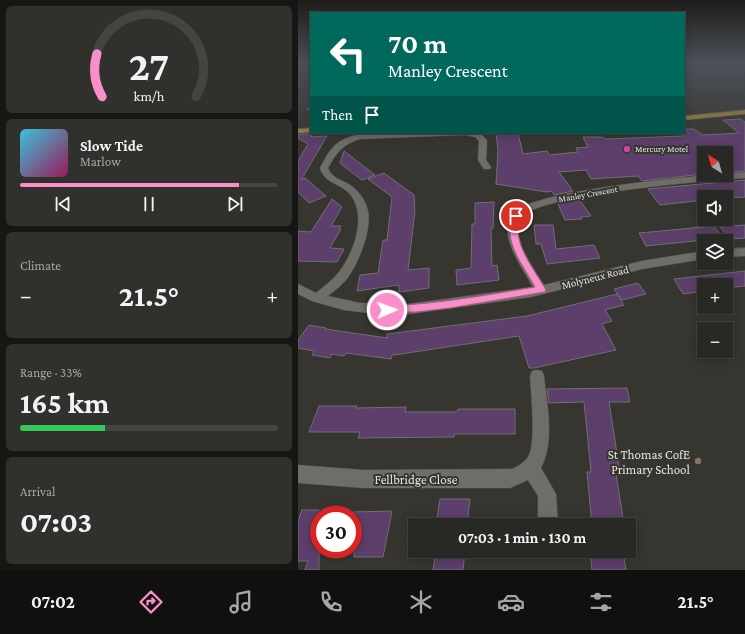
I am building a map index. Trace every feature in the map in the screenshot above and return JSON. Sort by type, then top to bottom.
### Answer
[{"type":"main road","points":[[685,118],[745,112]]},
{"type":"main road","points":[[298,131],[310,130]]},
{"type":"street","points":[[318,298],[340,280],[344,274],[353,257],[364,228],[364,212],[357,198],[348,188],[329,177],[325,171],[324,168],[334,149],[342,142],[360,136],[421,138],[456,134]]},
{"type":"street","points":[[469,134],[484,140],[485,164],[473,162]]},
{"type":"street","name":"Manley Crescent","points":[[541,290],[518,250],[513,234],[513,224],[516,216],[522,209],[551,201],[636,186],[745,175]]},
{"type":"street","points":[[733,253],[745,252]]},
{"type":"street","name":"Molyneux Road","points":[[298,288],[318,298],[340,305],[363,308],[401,309],[450,304],[541,290],[655,262],[697,256]]},
{"type":"street","points":[[537,376],[540,444],[538,456],[530,468],[547,494],[548,518]]},
{"type":"street","name":"Fellbridge Close","points":[[298,475],[364,479],[510,479],[520,475],[530,468]]},
{"type":"building","points":[[741,119],[745,122],[745,171],[733,172],[733,146],[697,146],[697,175],[642,181],[638,176],[591,179],[586,170],[559,172],[573,191],[554,195],[552,191],[547,192],[496,184],[498,150],[496,134],[518,134],[523,154],[547,151],[549,155],[578,152],[576,148],[588,147],[583,137],[600,137],[607,139],[684,136],[685,129],[694,129],[702,135],[739,133],[723,120]]},
{"type":"building","points":[[299,134],[311,134],[311,137],[327,136],[301,180],[305,178],[326,196],[309,203],[298,192],[298,161],[308,144],[298,138]]},
{"type":"building","points":[[344,151],[375,175],[362,180],[350,171],[340,163]]},
{"type":"building","points":[[384,173],[414,195],[415,211],[408,270],[429,268],[429,288],[399,292],[399,285],[357,291],[360,275],[378,273],[383,240],[387,240],[392,197],[368,179]]},
{"type":"building","points":[[745,180],[745,197],[733,198],[733,190],[697,190],[697,201],[660,205],[648,189],[733,182]]},
{"type":"building","points":[[332,199],[342,207],[331,226],[341,226],[339,229],[341,229],[330,248],[344,249],[337,262],[298,261],[298,231],[311,232]]},
{"type":"building","points":[[579,199],[591,216],[581,217],[582,219],[565,220],[558,204]]},
{"type":"building","points":[[494,202],[493,228],[491,228],[492,266],[497,265],[499,280],[457,285],[456,270],[471,268],[472,224],[475,224],[475,203]]},
{"type":"building","points":[[534,225],[553,225],[556,249],[594,245],[600,258],[547,264],[541,244],[536,244]]},
{"type":"building","points":[[745,225],[745,238],[733,239],[733,234],[726,234],[720,227]]},
{"type":"building","points":[[714,226],[720,234],[697,234],[697,241],[646,246],[639,233]]},
{"type":"building","points":[[745,271],[745,286],[733,287],[733,278],[697,278],[697,292],[683,294],[674,279]]},
{"type":"building","points":[[638,283],[646,294],[622,300],[614,289]]},
{"type":"building","points":[[617,294],[624,305],[605,310],[612,321],[602,324],[616,350],[534,368],[529,368],[519,336],[392,355],[391,359],[346,353],[344,356],[332,354],[330,358],[312,355],[314,351],[298,348],[298,340],[309,325],[326,328],[325,329],[387,338],[387,334],[527,316]]},
{"type":"building","points":[[627,388],[630,402],[609,402],[620,473],[616,473],[623,518],[591,518],[587,472],[591,472],[584,402],[549,403],[547,389]]},
{"type":"building","points":[[319,406],[357,406],[356,408],[406,407],[405,412],[457,412],[458,409],[515,409],[515,434],[454,434],[454,437],[358,438],[360,432],[309,432]]},
{"type":"building","points":[[440,499],[470,499],[468,518],[437,518]]},
{"type":"building","points":[[302,510],[310,510],[310,558],[319,558],[319,570],[305,570],[308,561],[298,561],[298,522]]},
{"type":"building","points":[[392,511],[383,557],[362,557],[362,512]]},
{"type":"building","points":[[435,558],[464,558],[463,570],[433,570]]},
{"type":"building","points":[[591,558],[624,558],[626,570],[592,570]]},
{"type":"place","name":"Mercury Motel","points":[[627,149]]},
{"type":"place","name":"St Thomas CofE Primary School","points":[[698,461]]},
{"type":"route","points":[[387,310],[416,309],[541,290],[518,250],[513,234],[513,224],[516,216]]}]
